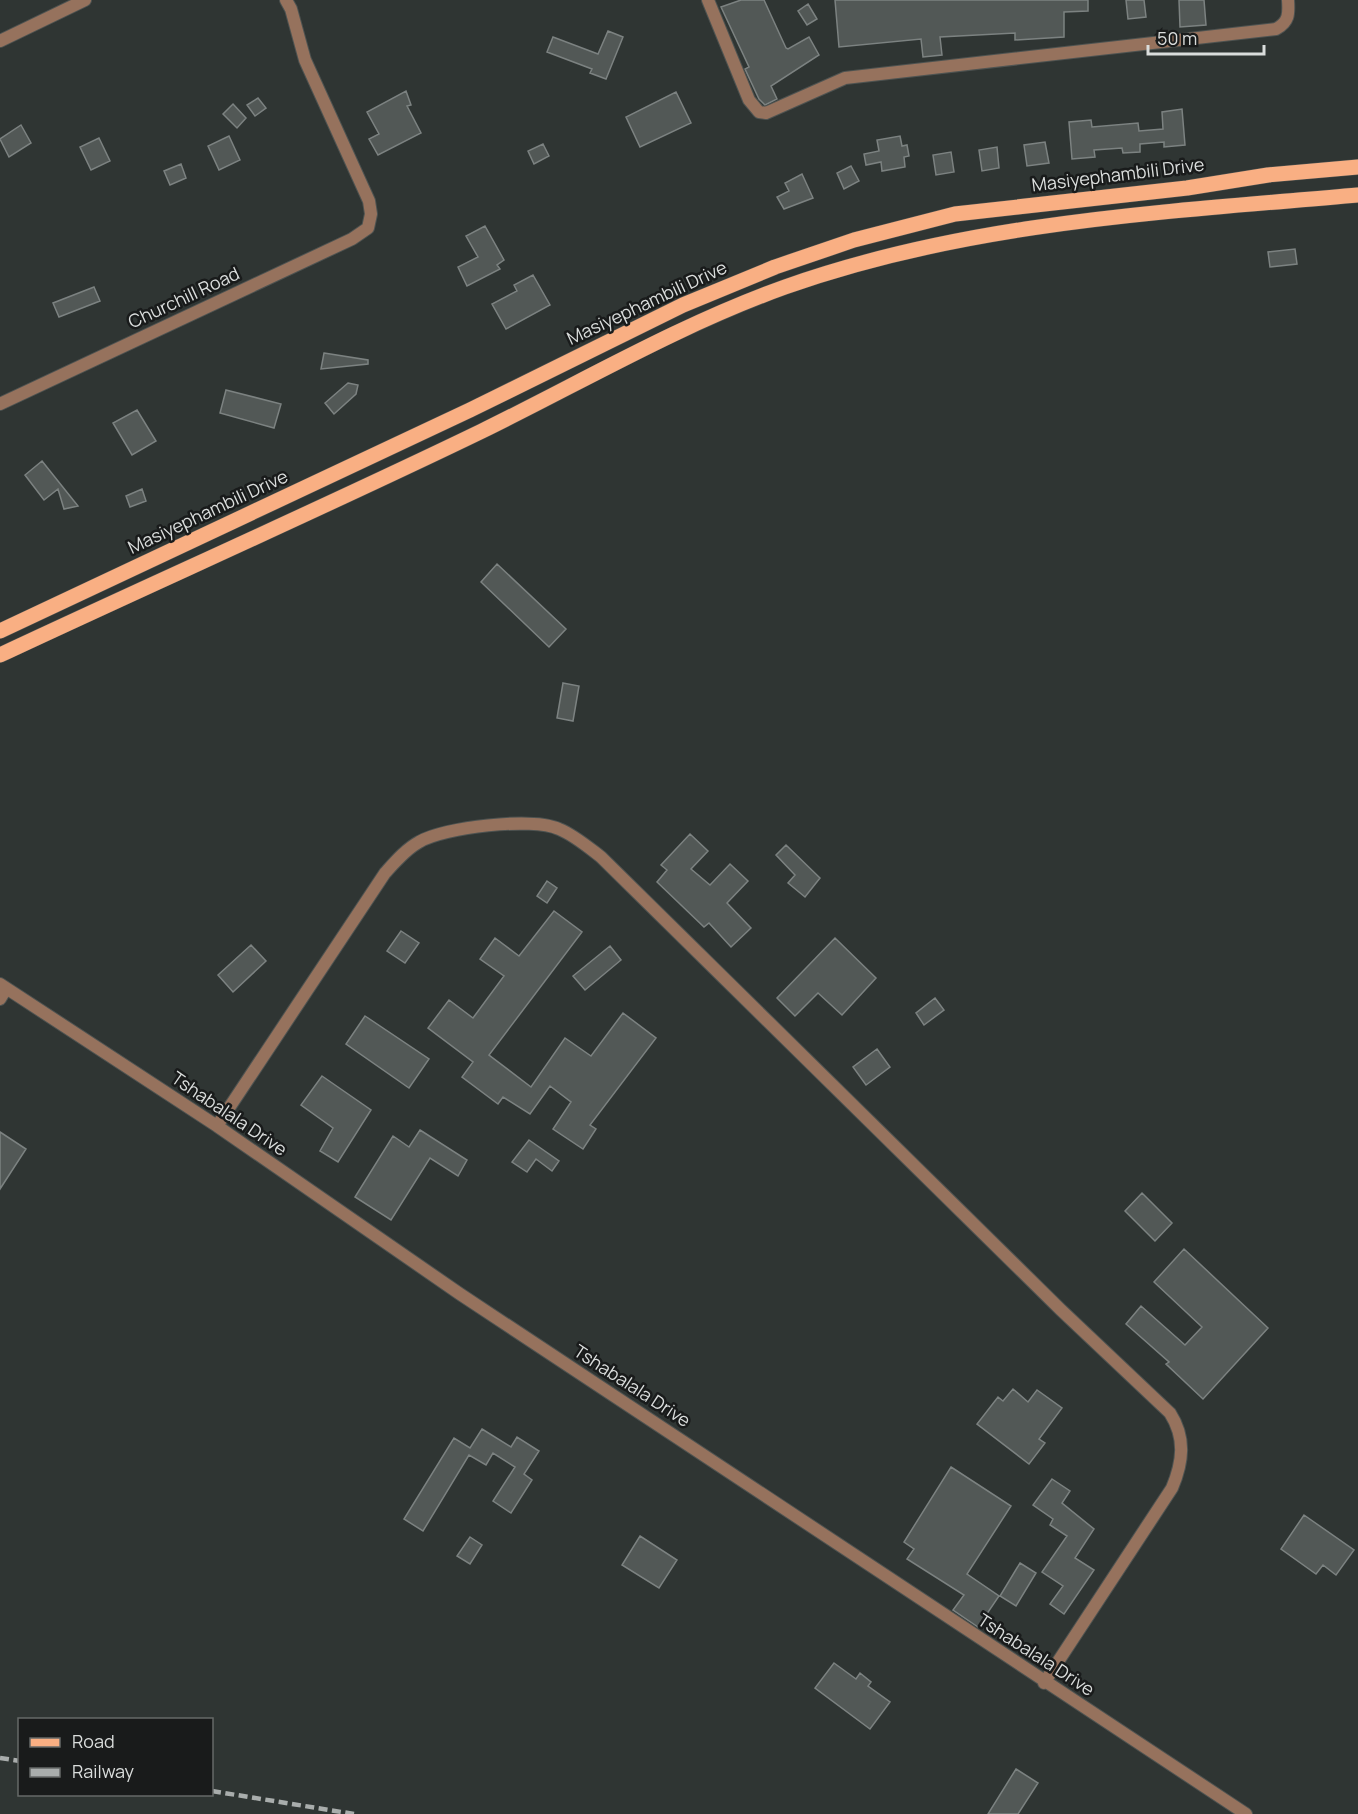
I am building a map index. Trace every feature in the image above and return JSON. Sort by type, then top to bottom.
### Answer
[{"type":"main road","name":"Masiyephambili Drive","points":[[0,631],[470,410],[683,305],[786,263],[854,240],[955,214],[1187,188],[1268,175],[1350,168],[1358,162]]},
{"type":"main road","points":[[0,655],[482,431],[684,330],[784,288],[961,238],[1167,212],[1358,195]]},
{"type":"street","points":[[0,41],[85,0]]},
{"type":"street","name":"Churchill Road","points":[[0,404],[352,239],[368,228],[371,214],[369,201],[305,60],[291,9],[285,0]]},
{"type":"street","points":[[708,0],[749,100],[759,112],[765,113],[845,78],[1276,30],[1284,25],[1289,16],[1288,0]]},
{"type":"street","points":[[217,1126],[385,873],[417,842],[442,832],[524,824],[557,828],[571,835],[610,865],[1060,1310],[1170,1413],[1178,1426],[1182,1452],[1180,1469],[1172,1488],[1044,1683]]},
{"type":"street","name":"Tshabalala Drive","points":[[2,991],[217,1126],[460,1294],[1044,1683],[1246,1814]]},
{"type":"building","points":[[741,0],[764,0],[786,48],[809,37],[819,55],[771,86],[777,99],[765,105],[759,99],[745,69],[749,67],[721,7]]},
{"type":"building","points":[[835,0],[1088,0],[1088,11],[1064,12],[1064,37],[1015,40],[1015,33],[940,37],[942,55],[923,57],[921,39],[839,47]]},
{"type":"building","points":[[1126,0],[1144,0],[1146,17],[1128,19]]},
{"type":"building","points":[[1179,0],[1204,0],[1206,25],[1180,27]]},
{"type":"building","points":[[808,4],[817,19],[807,25],[798,11]]},
{"type":"building","points":[[608,31],[623,37],[606,79],[590,73],[592,69],[547,52],[553,37],[598,54]]},
{"type":"building","points":[[406,91],[411,105],[407,106],[421,133],[378,155],[369,139],[379,134],[367,112]]},
{"type":"building","points":[[676,92],[691,123],[640,147],[626,117]]},
{"type":"building","points":[[258,98],[266,108],[255,116],[247,105]]},
{"type":"building","points":[[233,104],[246,118],[237,128],[223,114]]},
{"type":"building","points":[[1182,109],[1185,145],[1164,147],[1164,142],[1140,144],[1140,152],[1123,153],[1122,148],[1094,150],[1095,157],[1072,159],[1069,122],[1091,120],[1092,127],[1138,123],[1139,131],[1163,129],[1162,112]]},
{"type":"building","points":[[21,125],[31,143],[9,157],[0,139]]},
{"type":"building","points":[[229,136],[240,160],[219,170],[208,146]]},
{"type":"building","points":[[900,136],[902,146],[907,145],[909,156],[904,157],[905,167],[882,171],[881,162],[866,165],[864,154],[879,151],[877,140]]},
{"type":"building","points":[[99,138],[110,161],[91,170],[80,147]]},
{"type":"building","points":[[1045,142],[1049,163],[1027,166],[1024,145]]},
{"type":"building","points":[[543,144],[549,156],[534,164],[528,151]]},
{"type":"building","points":[[997,147],[999,168],[982,171],[979,150]]},
{"type":"building","points":[[951,152],[954,172],[936,175],[933,155]]},
{"type":"building","points":[[181,164],[186,178],[170,185],[164,171]]},
{"type":"building","points":[[851,166],[859,181],[844,189],[837,173]]},
{"type":"building","points":[[802,174],[813,198],[784,209],[777,197],[789,191],[785,183]]},
{"type":"building","points":[[485,226],[504,260],[497,265],[500,269],[467,286],[458,267],[478,257],[466,236]]},
{"type":"building","points":[[1295,249],[1297,264],[1270,267],[1268,252]]},
{"type":"building","points":[[533,275],[550,305],[506,329],[492,304],[517,291],[514,285]]},
{"type":"building","points":[[94,287],[100,301],[59,317],[53,303]]},
{"type":"building","points":[[324,353],[368,360],[368,364],[321,369]]},
{"type":"building","points":[[348,383],[358,385],[356,394],[334,414],[325,403]]},
{"type":"building","points":[[226,390],[281,404],[274,428],[220,413]]},
{"type":"building","points":[[137,410],[156,441],[132,455],[113,423]]},
{"type":"building","points":[[42,461],[78,506],[64,509],[58,489],[44,500],[25,475]]},
{"type":"building","points":[[142,489],[146,501],[130,507],[126,496]]},
{"type":"building","points":[[497,564],[566,629],[549,647],[481,582]]},
{"type":"building","points":[[563,683],[579,686],[573,721],[557,718]]},
{"type":"building","points":[[690,834],[708,851],[691,869],[710,885],[730,864],[748,881],[727,903],[751,928],[731,947],[709,923],[704,927],[657,882],[667,870],[661,865]]},
{"type":"building","points":[[786,845],[820,878],[805,897],[788,883],[795,875],[776,855]]},
{"type":"building","points":[[547,881],[557,888],[547,903],[537,896]]},
{"type":"building","points":[[554,911],[582,932],[489,1055],[531,1087],[565,1038],[591,1056],[623,1013],[656,1038],[590,1125],[596,1129],[583,1149],[553,1129],[571,1102],[550,1086],[530,1114],[503,1097],[498,1104],[462,1077],[473,1062],[428,1028],[449,1000],[473,1018],[504,976],[480,959],[495,938],[519,956]]},
{"type":"building","points":[[401,931],[419,943],[405,963],[387,951]]},
{"type":"building","points":[[835,938],[876,978],[842,1015],[818,993],[795,1016],[777,998]]},
{"type":"building","points":[[251,945],[266,961],[233,992],[218,975]]},
{"type":"building","points":[[610,946],[621,960],[585,990],[573,976]]},
{"type":"building","points":[[935,998],[944,1010],[924,1025],[916,1013]]},
{"type":"building","points":[[365,1016],[429,1059],[409,1088],[346,1044]]},
{"type":"building","points":[[877,1049],[890,1067],[866,1085],[853,1067]]},
{"type":"building","points":[[322,1076],[371,1110],[338,1162],[320,1151],[333,1128],[301,1105]]},
{"type":"building","points":[[420,1130],[467,1160],[458,1176],[430,1158],[391,1220],[355,1197],[393,1136],[409,1147]]},
{"type":"building","points":[[0,1132],[26,1149],[0,1189]]},
{"type":"building","points":[[529,1140],[559,1161],[552,1171],[536,1159],[527,1172],[512,1162]]},
{"type":"building","points":[[1142,1193],[1172,1223],[1155,1241],[1125,1211]]},
{"type":"building","points":[[1184,1249],[1268,1328],[1203,1399],[1166,1364],[1169,1362],[1126,1324],[1141,1306],[1185,1345],[1202,1327],[1154,1282]]},
{"type":"building","points":[[1013,1389],[1028,1402],[1037,1390],[1062,1408],[1039,1439],[1045,1443],[1029,1464],[977,1424],[998,1397],[1003,1401]]},
{"type":"building","points":[[482,1429],[511,1447],[517,1437],[539,1451],[524,1474],[532,1480],[511,1513],[493,1501],[515,1467],[493,1453],[486,1465],[469,1455],[423,1531],[404,1519],[454,1438],[470,1448]]},
{"type":"building","points":[[951,1467],[1011,1506],[967,1574],[999,1596],[978,1627],[953,1610],[964,1595],[907,1559],[914,1549],[904,1542]]},
{"type":"building","points":[[1052,1479],[1070,1491],[1062,1503],[1094,1529],[1075,1558],[1094,1570],[1064,1614],[1050,1604],[1063,1586],[1042,1572],[1067,1536],[1050,1525],[1053,1519],[1033,1505]]},
{"type":"building","points":[[1304,1515],[1354,1550],[1336,1575],[1323,1565],[1316,1574],[1281,1549]]},
{"type":"building","points":[[640,1536],[677,1560],[659,1588],[622,1565]]},
{"type":"building","points":[[470,1537],[482,1545],[470,1564],[457,1556]]},
{"type":"building","points":[[1020,1563],[1036,1573],[1016,1606],[1000,1596]]},
{"type":"building","points":[[834,1663],[856,1679],[860,1673],[871,1682],[868,1686],[890,1702],[870,1729],[815,1688]]},
{"type":"building","points":[[1016,1769],[1038,1783],[1018,1814],[988,1814]]},
{"type":"railway","points":[[0,1758],[18,1761]]},
{"type":"railway","points":[[213,1791],[354,1814]]}]
